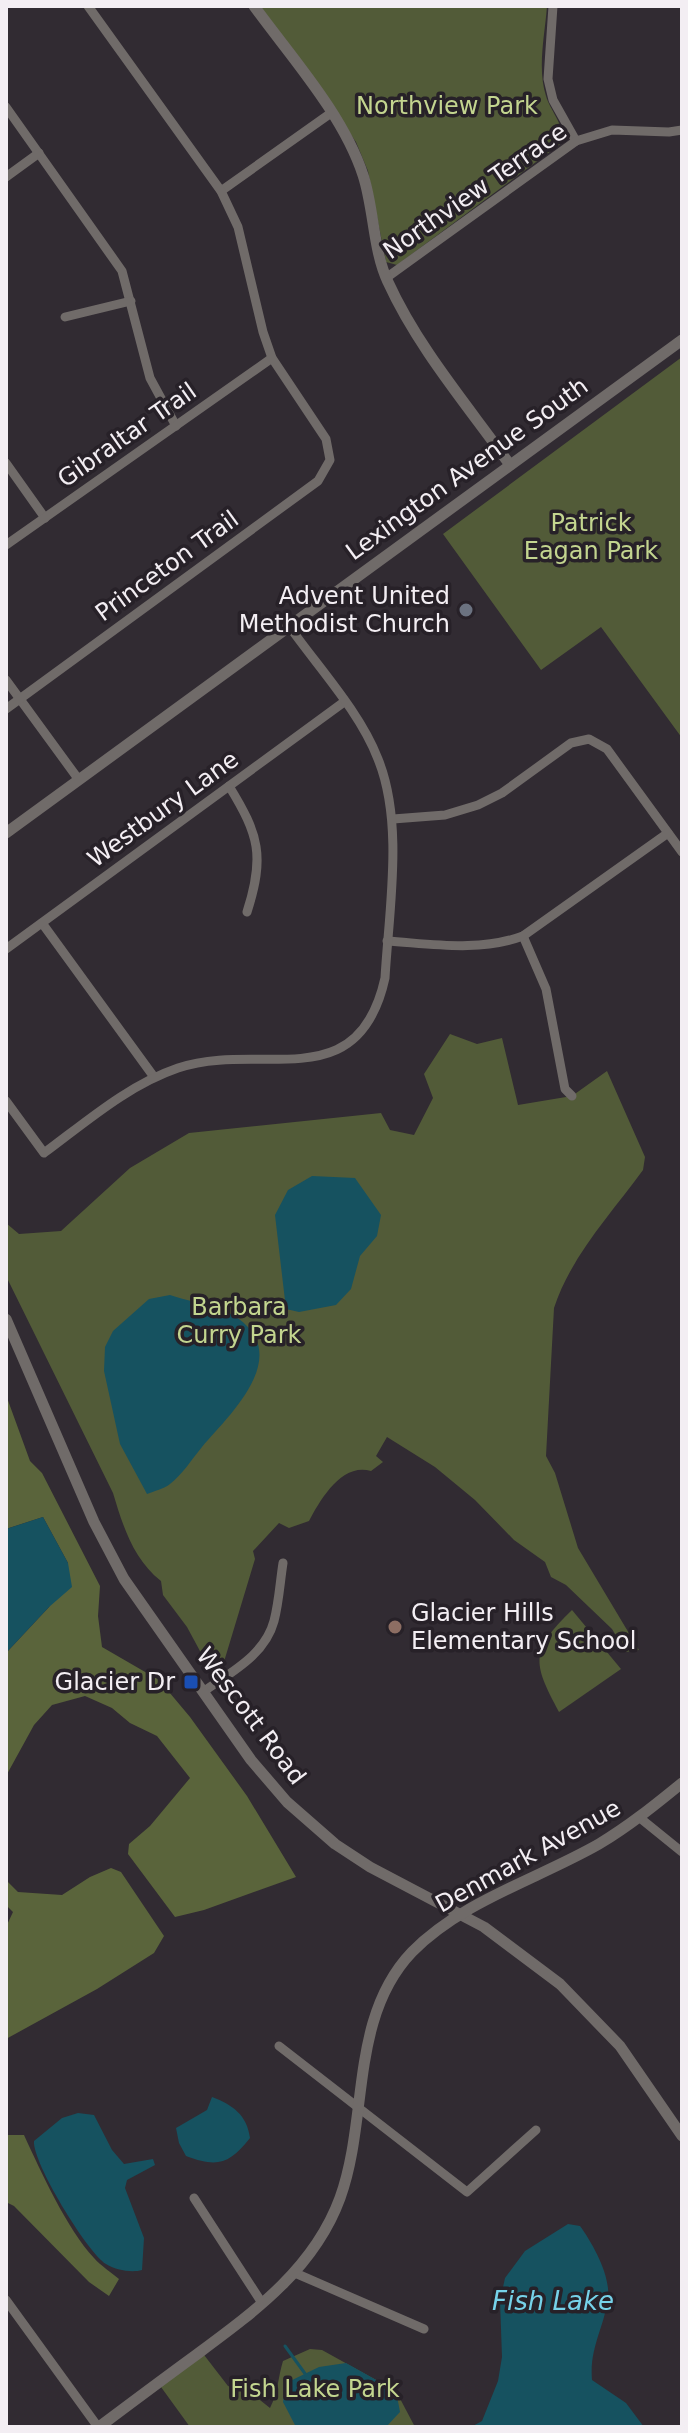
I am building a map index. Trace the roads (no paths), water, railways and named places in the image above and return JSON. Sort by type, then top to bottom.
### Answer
[{"type":"street","points":[[88,6],[221,191],[238,227],[272,358]]},
{"type":"street","points":[[254,6],[350,143],[363,176],[386,278],[409,322],[510,465]]},
{"type":"street","points":[[553,6],[548,79],[553,100],[576,141]]},
{"type":"street","points":[[6,107],[122,271],[150,378],[176,426]]},
{"type":"street","points":[[221,191],[331,113]]},
{"type":"street","name":"Northview Terrace","points":[[386,278],[576,141],[612,130],[682,130]]},
{"type":"street","points":[[6,177],[39,153]]},
{"type":"street","points":[[65,317],[131,301]]},
{"type":"street","name":"Lexington Avenue South","points":[[6,833],[682,340]]},
{"type":"street","name":"Gibraltar Trail","points":[[6,545],[272,358]]},
{"type":"street","name":"Princeton Trail","points":[[6,709],[318,481],[330,460],[326,439],[272,358]]},
{"type":"street","points":[[6,463],[45,518]]},
{"type":"street","points":[[6,1101],[44,1153],[125,1094],[154,1077],[207,1062],[304,1059],[331,1053],[351,1042],[368,1024],[380,1003],[385,978],[393,819],[388,787],[366,733],[289,626]]},
{"type":"street","points":[[6,680],[79,780]]},
{"type":"street","name":"Westbury Lane","points":[[6,949],[344,702]]},
{"type":"street","points":[[393,819],[445,815],[478,805],[502,793],[571,743],[589,739],[607,749],[682,852]]},
{"type":"street","points":[[229,786],[249,819],[258,856],[256,883],[247,912]]},
{"type":"street","points":[[387,941],[480,947],[503,944],[523,936],[668,833]]},
{"type":"street","points":[[42,923],[154,1077]]},
{"type":"street","points":[[523,936],[546,989],[565,1089],[572,1096]]},
{"type":"street","name":"Wescott Road","points":[[6,1319],[94,1522],[118,1567],[251,1760],[299,1813],[335,1844],[370,1867],[484,1927],[560,1984],[620,2046],[682,2136]]},
{"type":"street","points":[[203,1692],[254,1655],[266,1640],[276,1613],[283,1563]]},
{"type":"street","name":"Denmark Avenue","points":[[98,2427],[256,2310],[295,2273],[319,2240],[340,2200],[352,2161],[370,2030],[384,1992],[412,1953],[459,1916],[599,1844],[640,1818],[682,1783]]},
{"type":"street","points":[[640,1818],[682,1852]]},
{"type":"street","points":[[279,2046],[467,2192],[536,2130]]},
{"type":"street","points":[[194,2198],[262,2303]]},
{"type":"street","points":[[295,2273],[424,2329]]},
{"type":"street","points":[[6,2300],[98,2427]]},
{"type":"water","points":[[312,1176],[355,1178],[381,1215],[377,1236],[360,1256],[351,1289],[336,1305],[299,1312],[286,1309],[275,1215],[288,1190]]},
{"type":"water","points":[[170,1295],[217,1308],[239,1319],[255,1337],[259,1351],[258,1366],[244,1396],[183,1472],[168,1486],[147,1494],[120,1444],[104,1371],[105,1347],[113,1331],[149,1299]]},
{"type":"water","points":[[43,1517],[68,1563],[72,1587],[6,1653],[6,1529]]},
{"type":"water","points":[[212,2097],[238,2112],[246,2123],[250,2138],[229,2158],[207,2162],[186,2156],[176,2128],[207,2110]]},
{"type":"water","points":[[78,2113],[94,2115],[112,2150],[124,2164],[153,2159],[155,2165],[127,2180],[125,2188],[144,2238],[142,2270],[114,2268],[97,2256],[62,2206],[42,2167],[34,2141],[62,2118]]},
{"type":"water","name":"Fish Lake","points":[[568,2224],[580,2226],[585,2233],[599,2259],[608,2287],[607,2306],[593,2357],[592,2380],[626,2403],[644,2427],[471,2427],[482,2421],[498,2381],[502,2357],[500,2301],[505,2278],[525,2251]]},
{"type":"water","points":[[346,2363],[396,2391],[400,2412],[386,2427],[296,2427],[283,2402],[286,2383],[319,2367]]},
{"type":"waterway","points":[[285,2346],[306,2375]]},
{"type":"place","name":"Advent United Methodist Church","points":[[466,610]]},
{"type":"place","name":"Glacier Hills Elementary School","points":[[395,1627]]},
{"type":"place","name":"Glacier Dr","points":[[191,1682]]},
{"type":"park label","name":"Northview Park","points":[[447,106]]},
{"type":"park label","name":"Patrick Eagan Park","points":[[591,537]]},
{"type":"park label","name":"Barbara Curry Park","points":[[239,1321]]},
{"type":"park label","name":"Fish Lake Park","points":[[315,2389]]}]
